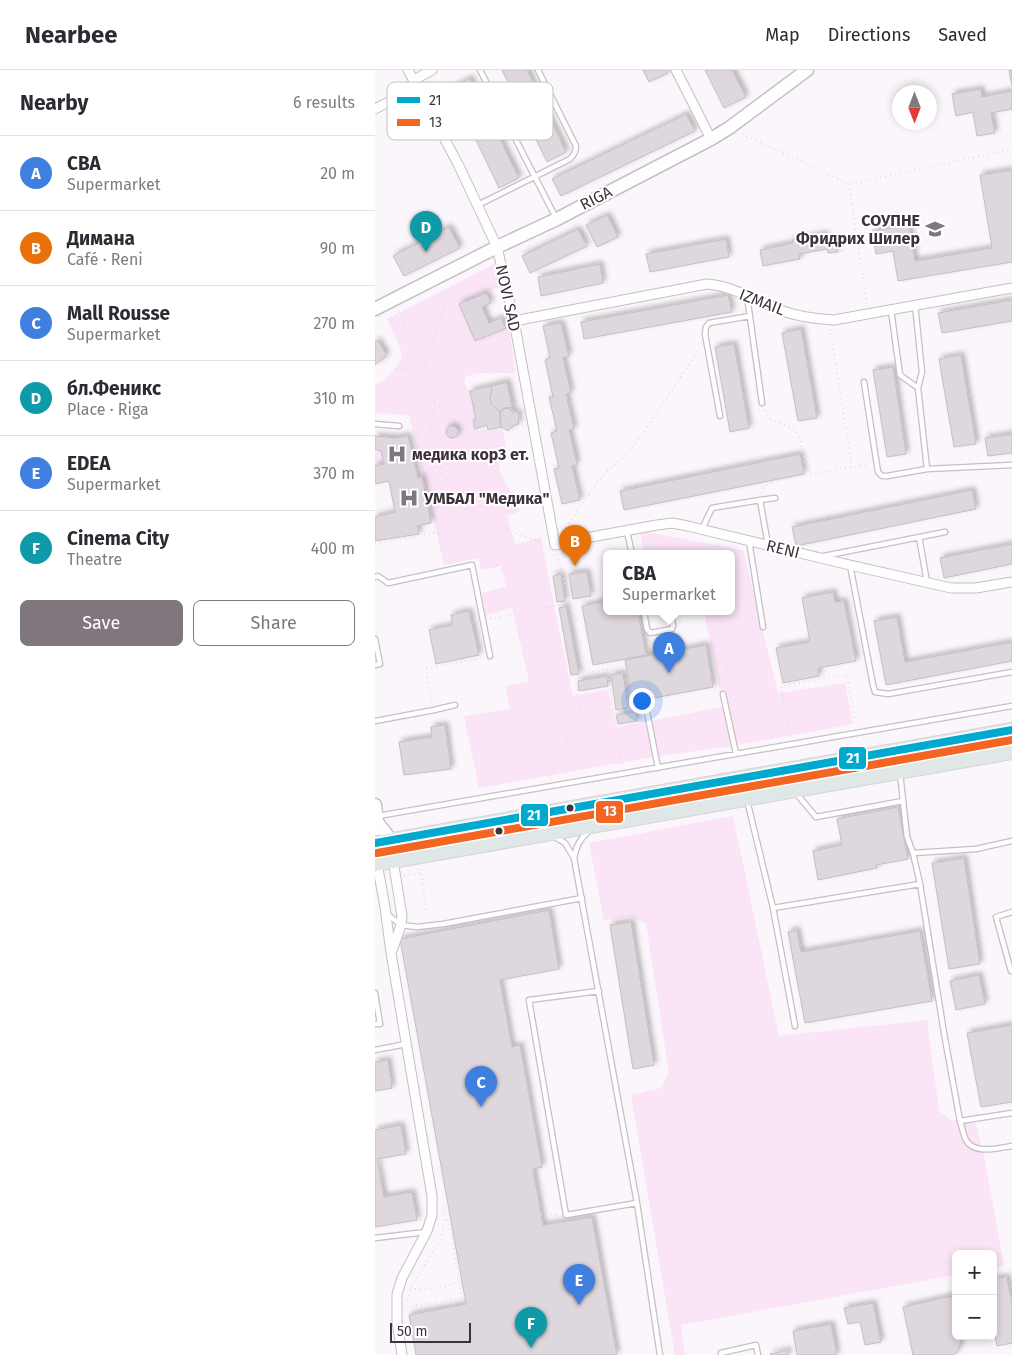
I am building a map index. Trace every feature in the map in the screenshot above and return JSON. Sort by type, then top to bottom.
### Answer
[{"type":"main road","points":[[375,843],[1012,730]]},
{"type":"main road","points":[[375,860],[393,860],[418,856],[1012,752]]},
{"type":"street","name":"NOVI SAD","points":[[408,70],[414,82]]},
{"type":"street","points":[[416,82],[432,70]]},
{"type":"street","points":[[676,70],[711,139]]},
{"type":"street","name":"RIGA","points":[[375,309],[557,219],[711,139],[729,128],[807,70]]},
{"type":"street","points":[[375,109],[387,101]]},
{"type":"street","name":"NOVI SAD","points":[[444,140],[497,247],[514,321],[555,545]]},
{"type":"street","name":"IZMAIL","points":[[514,321],[707,284],[721,285],[789,313],[812,319],[829,320],[1012,288]]},
{"type":"street","name":"RENI","points":[[555,545],[671,523],[951,588],[976,588],[1012,582]]},
{"type":"street","points":[[376,815],[390,840],[401,907],[401,925],[391,953]]},
{"type":"street","points":[[375,836],[376,815]]},
{"type":"street","points":[[375,860],[385,907],[432,1196],[432,1215],[427,1231],[402,1278],[397,1294],[397,1321],[403,1355]]},
{"type":"lane","points":[[480,70],[486,82]]},
{"type":"lane","points":[[538,70],[544,82]]},
{"type":"lane","points":[[478,206],[573,156],[576,146],[553,100]]},
{"type":"lane","points":[[516,140],[557,219]]},
{"type":"lane","points":[[747,296],[762,403]]},
{"type":"lane","points":[[915,305],[922,372],[918,388],[927,469]]},
{"type":"lane","points":[[891,310],[900,376],[918,388]]},
{"type":"lane","points":[[720,416],[705,327],[709,323],[750,316]]},
{"type":"lane","points":[[864,382],[876,462],[882,476],[927,469],[1012,465]]},
{"type":"lane","points":[[375,424],[399,426]]},
{"type":"lane","points":[[702,529],[712,508],[775,498]]},
{"type":"lane","points":[[760,500],[768,545]]},
{"type":"lane","points":[[627,531],[631,550]]},
{"type":"lane","points":[[819,558],[945,532]]},
{"type":"lane","points":[[919,537],[927,583]]},
{"type":"lane","points":[[749,540],[763,627]]},
{"type":"lane","points":[[377,576],[388,583],[471,566],[490,656]]},
{"type":"lane","points":[[850,566],[875,692],[888,694],[1012,672]]},
{"type":"lane","points":[[645,615],[647,629],[650,633],[672,629],[671,615]]},
{"type":"lane","points":[[375,638],[380,664],[375,665]]},
{"type":"lane","points":[[723,694],[736,754]]},
{"type":"lane","points":[[375,721],[455,705]]},
{"type":"lane","points":[[376,815],[1012,706]]},
{"type":"lane","points":[[647,712],[658,768]]},
{"type":"lane","points":[[900,772],[907,837],[913,853],[920,884],[944,1033],[965,1139],[969,1145],[977,1149],[1012,1146]]},
{"type":"lane","points":[[794,790],[816,817],[903,801]]},
{"type":"lane","points":[[747,799],[773,908],[795,1026]]},
{"type":"lane","points":[[574,858],[580,839],[598,824]]},
{"type":"lane","points":[[542,834],[555,837],[565,843],[574,858],[637,1203],[660,1355]]},
{"type":"lane","points":[[913,853],[976,849],[1012,841]]},
{"type":"lane","points":[[773,908],[920,884]]},
{"type":"lane","points":[[385,907],[387,914],[401,925],[417,927],[582,898]]},
{"type":"lane","points":[[1012,912],[996,917],[1012,970]]},
{"type":"lane","points":[[599,991],[529,1000],[566,1215],[637,1203]]},
{"type":"lane","points":[[375,993],[379,1024],[375,1024]]},
{"type":"lane","points":[[375,1050],[406,1044]]},
{"type":"lane","points":[[960,1120],[1012,1112]]},
{"type":"lane","points":[[375,1238],[427,1231]]},
{"type":"lane","points":[[721,1355],[721,1353],[756,1345],[758,1355]]},
{"type":"path","points":[[729,128],[849,184],[1012,149]]},
{"type":"path","points":[[849,184],[868,314]]},
{"type":"path","points":[[425,374],[425,366],[452,286]]},
{"type":"path","points":[[399,312],[435,403],[431,430],[439,464],[456,503],[522,536],[555,545]]},
{"type":"path","points":[[829,320],[853,467]]},
{"type":"path","points":[[585,673],[555,545],[581,505],[606,472],[624,457],[638,440],[706,340]]},
{"type":"path","points":[[396,369],[425,374]]},
{"type":"path","points":[[435,403],[451,414],[462,429],[479,436]]},
{"type":"path","points":[[762,403],[766,416],[790,428],[799,435],[807,475]]},
{"type":"path","points":[[462,429],[474,424],[475,431],[488,454],[494,472]]},
{"type":"path","points":[[476,431],[487,429],[488,432],[503,429]]},
{"type":"path","points":[[414,460],[427,458],[436,450]]},
{"type":"path","points":[[427,458],[439,464]]},
{"type":"path","points":[[760,500],[762,488],[775,482],[876,462]]},
{"type":"path","points":[[446,480],[493,469]]},
{"type":"path","points":[[433,534],[456,503]]},
{"type":"path","points":[[466,508],[491,562],[521,581],[547,608]]},
{"type":"path","points":[[375,544],[433,534],[478,534]]},
{"type":"path","points":[[483,621],[570,603]]},
{"type":"path","points":[[723,694],[728,657],[739,636],[760,605]]},
{"type":"path","points":[[434,710],[426,669],[490,656]]},
{"type":"path","points":[[547,787],[580,707],[575,679],[585,673],[619,667]]},
{"type":"path","points":[[607,669],[624,774]]},
{"type":"path","points":[[791,744],[781,686],[846,675],[858,733]]},
{"type":"path","points":[[418,856],[422,873],[428,926]]},
{"type":"path","points":[[396,877],[422,873]]},
{"type":"path","points":[[406,1307],[465,1297],[461,1293],[451,1232],[444,1210]]},
{"type":"path","points":[[541,1215],[566,1215]]},
{"type":"path","points":[[411,1288],[433,1289],[459,1282]]},
{"type":"shaded area","points":[[494,264],[501,286],[460,304],[475,341],[509,326],[515,373],[475,374],[465,378],[465,384],[470,391],[478,431],[487,429],[488,432],[503,429],[506,447],[497,454],[500,471],[520,511],[507,516],[515,545],[541,537],[573,696],[608,690],[616,727],[723,707],[705,615],[735,615],[735,550],[643,550],[640,531],[743,550],[778,693],[845,683],[853,724],[479,788],[464,716],[510,709],[505,686],[529,681],[512,608],[486,615],[482,593],[506,587],[501,566],[481,570],[479,558],[444,565],[409,415],[375,413],[375,385],[385,380],[397,366],[402,356],[400,347],[387,319]]},
{"type":"shaded area","points":[[375,449],[381,451],[384,464],[375,466]]},
{"type":"shaded area","points":[[733,816],[779,1036],[927,1020],[939,1111],[953,1121],[974,1117],[984,1156],[1004,1265],[997,1268],[997,1250],[952,1250],[952,1276],[681,1325],[685,1355],[675,1355],[631,1095],[661,1088],[669,1072],[646,923],[630,917],[604,920],[589,843]]},
{"type":"building","points":[[502,70],[527,70],[533,82],[508,82]]},
{"type":"building","points":[[643,70],[667,70],[668,73],[649,82]]},
{"type":"building","points":[[705,70],[732,70],[746,97],[724,108]]},
{"type":"building","points":[[1009,70],[1012,70],[1012,86]]},
{"type":"building","points":[[470,78],[472,82],[462,82]]},
{"type":"building","points":[[981,89],[982,97],[1012,91],[1012,109],[991,113],[995,133],[977,136],[973,112],[956,116],[952,94]]},
{"type":"building","points":[[686,114],[695,131],[561,196],[552,179]]},
{"type":"building","points":[[553,125],[566,152],[547,162],[536,140],[553,140]]},
{"type":"building","points":[[476,140],[500,140],[519,178],[499,188]]},
{"type":"building","points":[[1012,170],[1012,262],[898,281],[893,251],[876,254],[872,231],[909,225],[915,261],[992,248],[980,175]]},
{"type":"building","points":[[607,215],[618,237],[597,247],[586,225]]},
{"type":"building","points":[[449,227],[460,248],[404,276],[393,256]]},
{"type":"building","points":[[578,229],[587,246],[530,273],[522,256]]},
{"type":"building","points":[[825,234],[827,241],[835,239],[838,252],[828,253],[827,249],[799,254],[800,259],[763,266],[760,250],[793,243],[792,240]]},
{"type":"building","points":[[726,239],[729,257],[650,272],[646,254]]},
{"type":"building","points":[[600,264],[603,283],[541,296],[538,277]]},
{"type":"building","points":[[486,293],[491,303],[482,307],[489,323],[501,318],[506,328],[475,341],[459,304]]},
{"type":"building","points":[[728,295],[732,312],[584,339],[581,322]]},
{"type":"building","points":[[1012,300],[1012,321],[942,333],[938,313]]},
{"type":"building","points":[[561,323],[569,356],[563,358],[571,393],[566,394],[574,429],[569,430],[577,464],[572,466],[580,500],[562,504],[554,469],[559,468],[551,433],[557,431],[549,397],[553,397],[545,360],[550,358],[543,326]]},
{"type":"building","points":[[801,329],[817,418],[798,421],[782,333]]},
{"type":"building","points":[[375,341],[378,341],[386,354],[375,365]]},
{"type":"building","points":[[734,344],[749,428],[730,432],[715,347]]},
{"type":"building","points":[[961,355],[976,444],[954,447],[939,359]]},
{"type":"building","points":[[893,367],[906,454],[887,457],[873,370]]},
{"type":"building","points":[[507,382],[513,411],[505,408],[500,412],[501,427],[488,430],[487,425],[475,429],[473,420],[476,420],[470,391]]},
{"type":"building","points":[[507,382],[513,407],[505,408],[500,412],[491,404],[491,386]]},
{"type":"building","points":[[505,408],[509,408],[513,413],[517,411],[519,416],[518,425],[514,425],[508,431],[501,427],[500,421],[500,412]]},
{"type":"building","points":[[452,426],[458,432],[452,438],[446,432]]},
{"type":"building","points":[[1012,434],[1012,453],[988,456],[985,438]]},
{"type":"building","name":"УМБАЛ \"Медика\"","points":[[375,436],[395,438],[408,436],[418,478],[422,477],[431,523],[417,526],[419,534],[375,541],[375,517],[395,512],[389,481],[375,484],[375,466],[384,464],[381,451],[375,449]]},
{"type":"building","points":[[800,454],[804,474],[624,510],[620,491]]},
{"type":"building","points":[[972,490],[976,509],[796,546],[792,527]]},
{"type":"building","points":[[1012,544],[1012,564],[944,578],[940,558]]},
{"type":"building","points":[[587,572],[591,596],[573,599],[569,574]]},
{"type":"building","points":[[561,574],[565,601],[557,602],[553,576]]},
{"type":"building","points":[[833,592],[835,602],[844,601],[856,661],[818,668],[819,676],[783,683],[776,648],[810,642],[802,598]]},
{"type":"building","points":[[603,602],[603,615],[639,615],[646,655],[593,665],[582,606]]},
{"type":"building","points":[[566,606],[579,674],[571,675],[559,608]]},
{"type":"building","points":[[469,611],[479,655],[436,664],[429,630],[453,625],[451,615]]},
{"type":"building","points":[[897,617],[905,662],[1012,642],[1012,661],[886,685],[874,621]]},
{"type":"building","points":[[706,645],[713,687],[632,702],[625,660]]},
{"type":"building","points":[[623,673],[628,708],[616,710],[611,675]]},
{"type":"building","points":[[607,676],[608,686],[579,691],[578,681]]},
{"type":"building","points":[[636,712],[637,721],[618,724],[616,715]]},
{"type":"building","points":[[445,725],[451,769],[404,775],[399,742],[432,737],[431,727]]},
{"type":"building","points":[[898,807],[908,859],[876,865],[877,868],[818,880],[813,851],[842,845],[837,819]]},
{"type":"building","points":[[964,858],[980,964],[949,969],[932,863]]},
{"type":"building","points":[[549,910],[559,969],[500,980],[512,1047],[520,1045],[542,1167],[533,1169],[543,1225],[592,1217],[617,1355],[416,1355],[409,1315],[466,1304],[400,939]]},
{"type":"building","points":[[631,922],[654,1065],[633,1069],[610,925]]},
{"type":"building","points":[[797,930],[801,952],[920,931],[932,1001],[805,1023],[788,932]]},
{"type":"building","points":[[979,975],[985,1004],[956,1010],[950,981]]},
{"type":"building","points":[[1012,1025],[1012,1102],[981,1107],[967,1033]]},
{"type":"building","points":[[388,1060],[392,1088],[375,1091],[375,1062]]},
{"type":"building","points":[[401,1125],[406,1154],[377,1159],[384,1197],[412,1192],[417,1220],[375,1227],[375,1130]]},
{"type":"building","points":[[1007,1277],[1012,1304],[1012,1343],[997,1346],[996,1340],[997,1278]]},
{"type":"building","points":[[952,1296],[952,1340],[961,1340],[961,1342],[957,1352],[953,1355],[913,1355],[903,1307]]},
{"type":"building","points":[[873,1303],[881,1342],[865,1345],[860,1322],[848,1324],[844,1308]]},
{"type":"building","points":[[831,1324],[837,1355],[797,1355],[793,1331]]},
{"type":"building","points":[[788,1350],[789,1355],[770,1354]]},
{"type":"transit line","name":"21","points":[[375,843],[1012,730]]},
{"type":"transit line","name":"13","points":[[377,853],[1012,740]]},
{"type":"place","name":"СОУПНЕ Фридрих Шилер","points":[[935,229]]},
{"type":"place","name":"бл.Феникс","points":[[426,252]]},
{"type":"place","name":"медика кор3 ет.","points":[[397,454]]},
{"type":"place","name":"УМБАЛ \"Медика\"","points":[[409,498]]},
{"type":"place","name":"Димана","points":[[575,566]]},
{"type":"place","name":"CBA","points":[[669,673]]},
{"type":"place","name":"Mall Rousse","points":[[481,1107]]},
{"type":"place","name":"EDEA","points":[[579,1305]]},
{"type":"place","name":"Cinema City","points":[[531,1348]]}]
